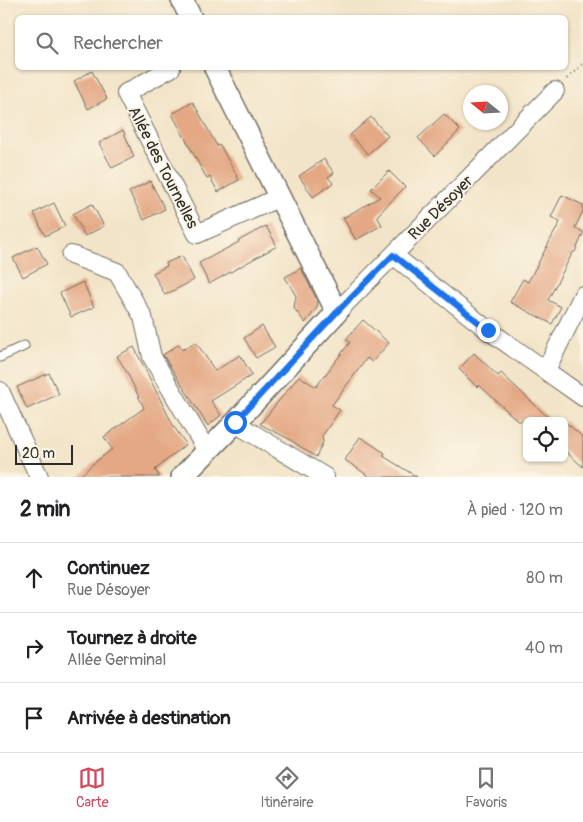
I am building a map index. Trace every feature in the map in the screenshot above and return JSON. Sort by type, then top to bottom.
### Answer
[{"type":"street","points":[[182,0],[190,15]]},
{"type":"street","name":"Allée des Tournelles","points":[[167,70],[126,93],[197,234],[280,197]]},
{"type":"street","points":[[216,70],[337,312]]},
{"type":"street","name":"Rue Désoyer","points":[[182,477],[337,312],[555,91]]},
{"type":"street","points":[[71,255],[117,272],[143,318],[152,357],[207,451]]},
{"type":"street","points":[[393,255],[488,330],[583,397]]},
{"type":"street","points":[[546,370],[583,295]]},
{"type":"street","points":[[0,391],[39,477]]},
{"type":"street","points":[[235,422],[325,477]]},
{"type":"lane","points":[[0,357],[24,346]]},
{"type":"building","points":[[92,71],[107,99],[88,109],[74,81]]},
{"type":"building","points":[[193,102],[217,146],[220,145],[239,180],[218,192],[210,177],[207,179],[172,114]]},
{"type":"building","points":[[444,114],[460,130],[435,156],[418,138]]},
{"type":"building","points":[[371,117],[388,136],[368,154],[350,135]]},
{"type":"building","points":[[123,130],[134,157],[112,168],[99,143]]},
{"type":"building","points":[[324,159],[334,173],[328,177],[333,183],[313,197],[299,176]]},
{"type":"building","points":[[389,171],[405,187],[377,216],[382,225],[356,240],[343,218],[380,197],[371,189]]},
{"type":"building","points":[[150,181],[165,209],[144,220],[129,192]]},
{"type":"building","points":[[562,195],[583,205],[583,211],[575,228],[583,232],[583,234],[548,300],[561,307],[552,324],[510,302],[523,279],[528,282],[560,222],[551,217]]},
{"type":"building","points":[[54,203],[65,226],[45,236],[34,213]]},
{"type":"building","points":[[92,204],[104,226],[85,236],[73,214]]},
{"type":"building","points":[[266,226],[277,246],[209,284],[199,263]]},
{"type":"building","points":[[37,246],[47,264],[23,277],[13,258]]},
{"type":"building","points":[[182,256],[194,280],[165,295],[153,273],[167,266],[166,263]]},
{"type":"building","points":[[301,268],[318,302],[317,308],[305,323],[294,308],[296,296],[285,277]]},
{"type":"building","points":[[83,282],[94,307],[71,317],[60,293]]},
{"type":"building","points":[[363,320],[389,343],[372,362],[367,358],[332,405],[340,410],[322,436],[323,442],[316,457],[289,439],[260,424],[299,376],[316,387],[350,342],[346,339]]},
{"type":"building","points":[[262,326],[275,347],[256,358],[244,338]]},
{"type":"building","points":[[196,342],[215,371],[240,355],[252,375],[211,401],[221,415],[208,426],[163,355],[179,344],[182,350]]},
{"type":"building","points":[[134,347],[174,427],[186,444],[155,470],[160,477],[79,477],[112,449],[104,437],[144,408],[117,356]]},
{"type":"building","points":[[474,353],[498,376],[501,373],[548,417],[523,417],[523,421],[518,421],[479,385],[477,387],[459,369]]},
{"type":"building","points":[[49,373],[59,394],[27,409],[17,387]]},
{"type":"building","points":[[568,424],[583,437],[583,467],[568,454]]},
{"type":"building","points":[[360,437],[385,453],[383,456],[417,477],[370,477],[345,460]]},
{"type":"route","points":[[235,422],[337,312],[393,255],[488,330]]}]
